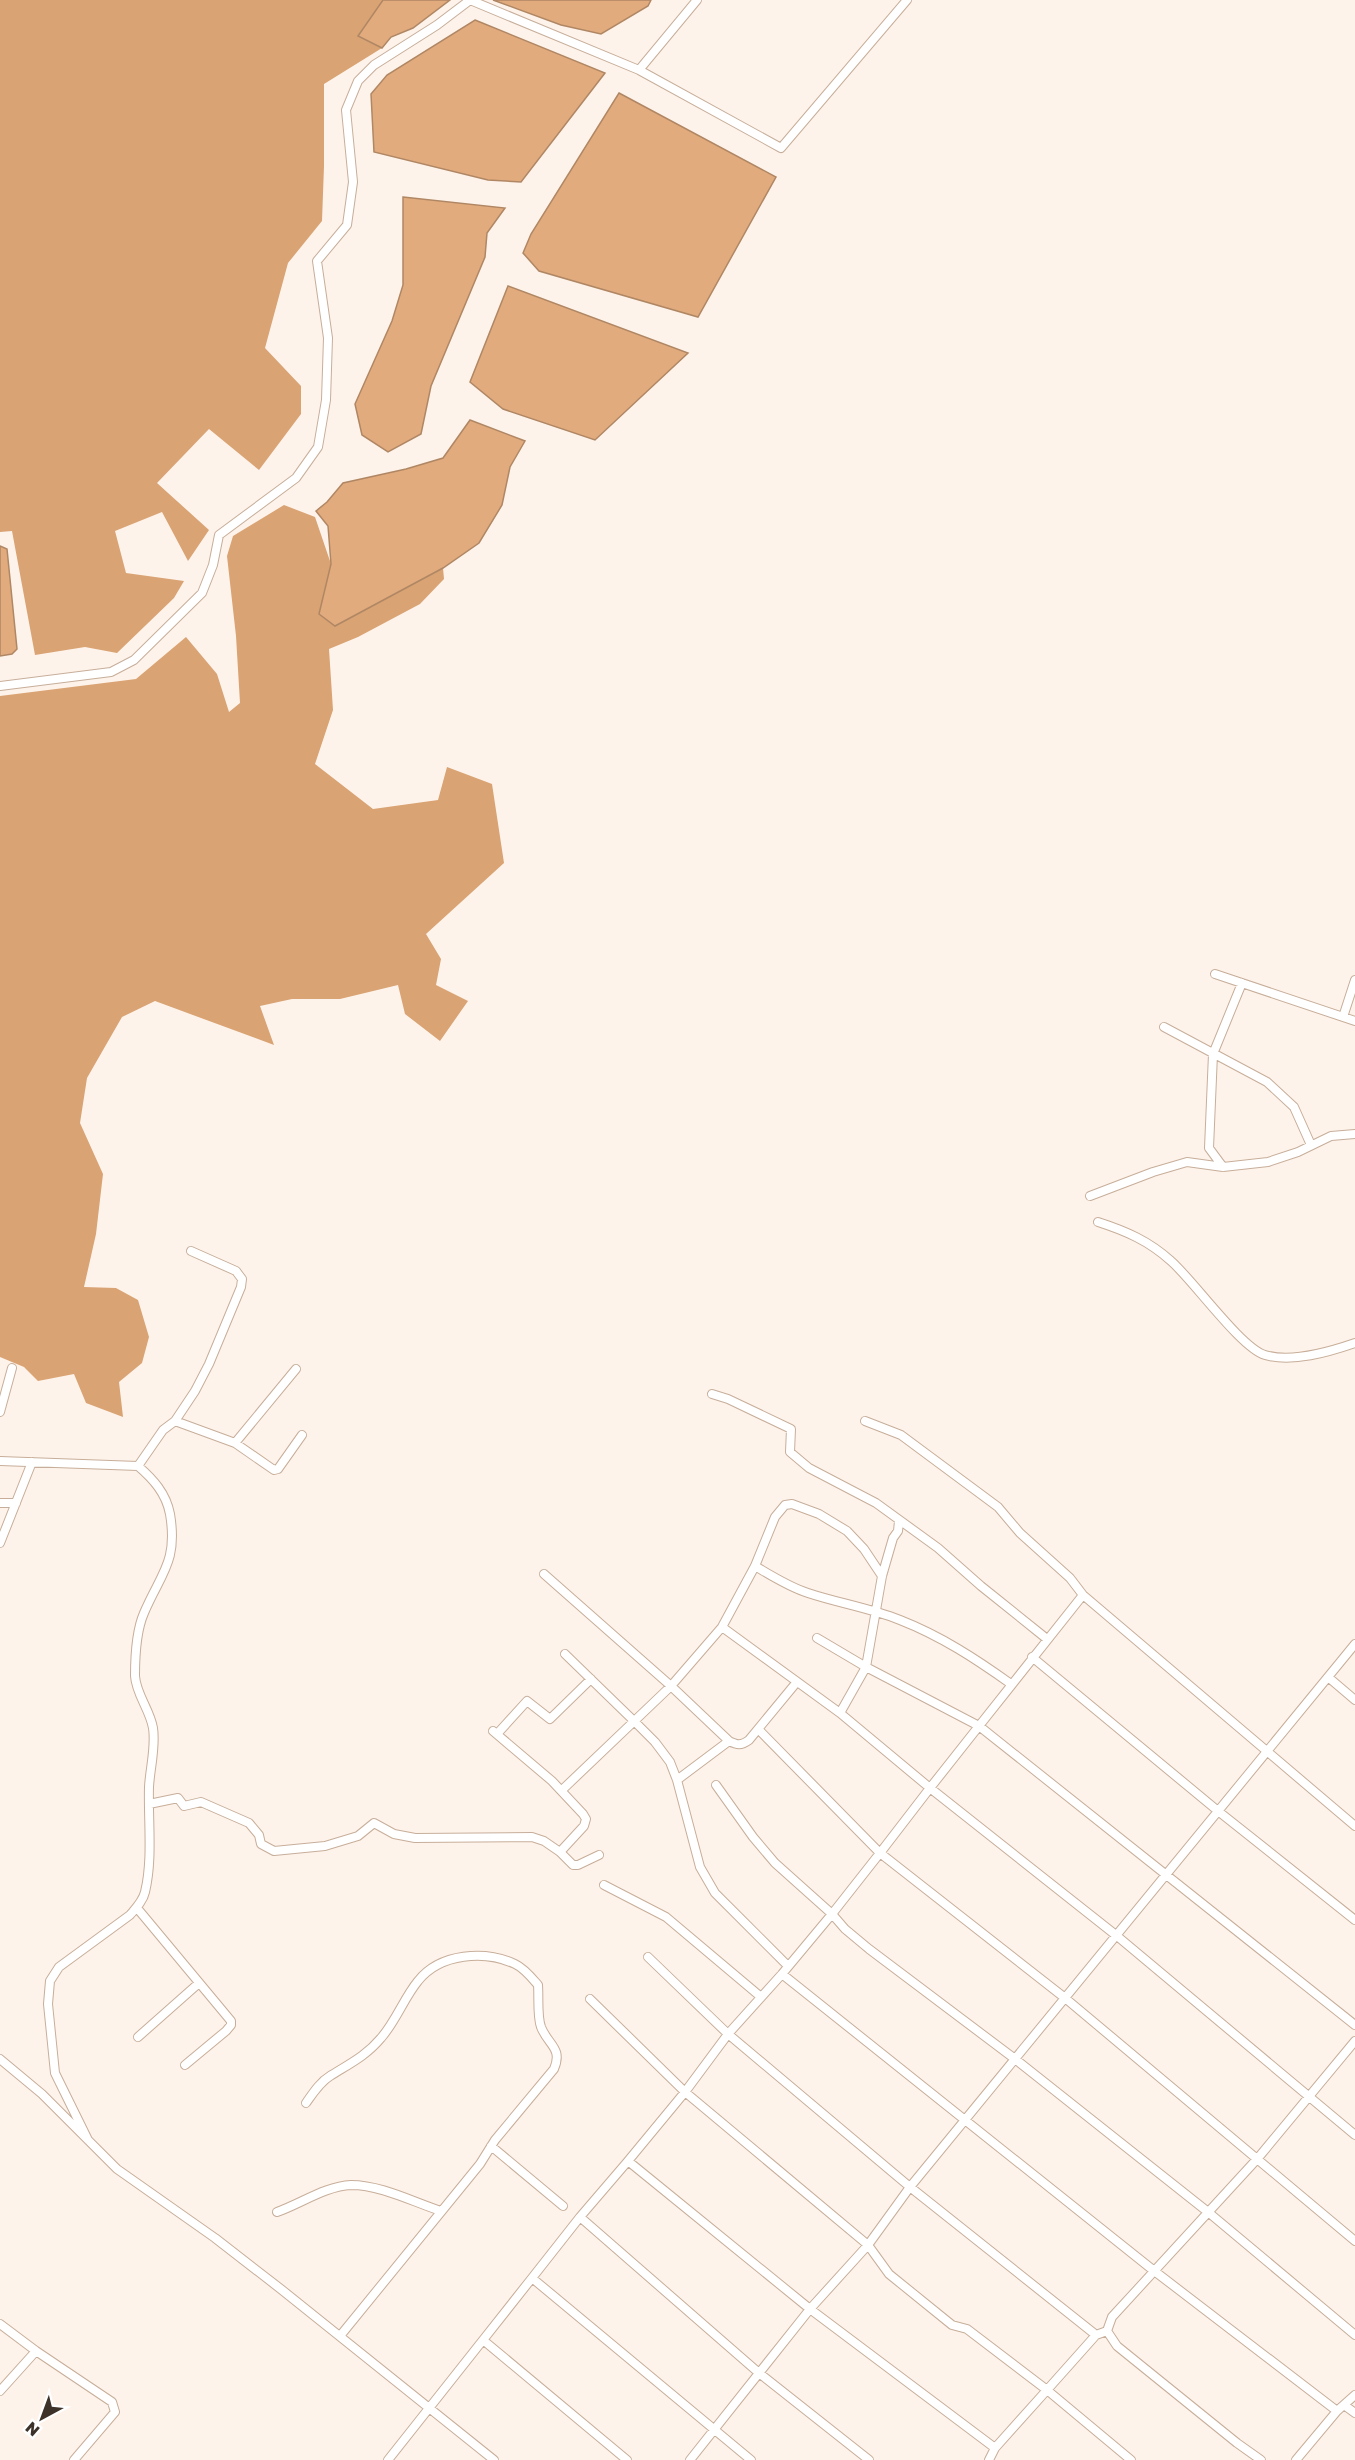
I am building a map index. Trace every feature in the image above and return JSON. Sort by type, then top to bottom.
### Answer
[{"type":"street","points":[[0,686],[111,672],[134,660],[202,593],[213,565],[219,535],[296,478],[318,447],[326,400],[328,338],[317,261],[346,225],[353,182],[346,110],[358,81],[374,65],[437,25],[470,0],[639,70],[781,148],[907,0]]},
{"type":"street","points":[[639,70],[697,0]]},
{"type":"street","points":[[1215,974],[1355,1021]]},
{"type":"street","points":[[1343,1017],[1355,980]]},
{"type":"street","points":[[1223,1167],[1209,1148],[1213,1054],[1242,983]]},
{"type":"street","points":[[1164,1027],[1267,1082],[1294,1107],[1311,1146]]},
{"type":"street","points":[[1090,1196],[1153,1172],[1187,1162],[1223,1167],[1268,1162],[1331,1136],[1355,1134]]},
{"type":"street","points":[[1098,1221],[1141,1238],[1171,1261],[1246,1342],[1262,1355],[1281,1358],[1304,1356],[1355,1343]]},
{"type":"street","points":[[138,1466],[163,1430],[175,1421],[195,1391],[209,1364],[242,1278],[236,1271],[191,1251]]},
{"type":"street","points":[[0,1412],[12,1368]]},
{"type":"street","points":[[235,1443],[296,1369]]},
{"type":"street","points":[[712,1394],[728,1399],[791,1429],[790,1452],[809,1468],[867,1498],[938,1548],[1047,1639]]},
{"type":"street","points":[[175,1421],[235,1443],[274,1470],[278,1469],[302,1435]]},
{"type":"street","points":[[865,1421],[901,1435],[998,1507],[1020,1533],[1070,1578],[1083,1594],[1355,1826]]},
{"type":"street","points":[[0,1461],[138,1466],[153,1479],[163,1493],[170,1514],[171,1558],[144,1613],[136,1660],[135,1680],[151,1719],[153,1731],[145,1894],[137,1908],[59,1967],[50,1982],[48,2004],[55,2073],[88,2140]]},
{"type":"street","points":[[0,1543],[32,1462]]},
{"type":"street","points":[[0,1503],[16,1503]]},
{"type":"street","points":[[562,1790],[671,1686],[722,1627],[755,1566],[780,1509],[792,1504],[819,1514],[847,1531],[864,1549],[882,1576]]},
{"type":"street","points":[[840,1713],[866,1667],[882,1576],[899,1521]]},
{"type":"street","points":[[755,1566],[787,1585],[807,1593],[877,1611],[935,1634],[969,1654],[1011,1684]]},
{"type":"street","points":[[544,1574],[671,1686],[729,1741],[737,1745],[744,1744],[796,1683]]},
{"type":"street","points":[[388,2460],[579,2217],[686,2092],[728,2034],[832,1914],[1083,1594]]},
{"type":"street","points":[[722,1627],[840,1713],[930,1788],[1117,1936],[1355,2134]]},
{"type":"street","points":[[817,1638],[866,1667],[980,1726],[1355,2025]]},
{"type":"street","points":[[690,2460],[810,2309],[868,2245],[910,2187],[1355,1644]]},
{"type":"street","points":[[565,1654],[635,1722],[670,1762],[677,1780],[700,1868],[714,1893],[788,1966]]},
{"type":"street","points":[[1032,1657],[1218,1811],[1355,1920]]},
{"type":"street","points":[[1328,1677],[1355,1700]]},
{"type":"street","points":[[560,1852],[584,1826],[586,1819],[562,1790],[495,1732],[527,1701],[550,1719],[591,1679]]},
{"type":"street","points":[[758,1729],[880,1853],[1065,1998],[1355,2241]]},
{"type":"street","points":[[677,1780],[729,1741]]},
{"type":"street","points":[[716,1785],[753,1837],[775,1863],[832,1914],[845,1929],[1015,2058],[1208,2212],[1355,2335]]},
{"type":"street","points":[[149,1804],[178,1798],[184,1806],[201,1802],[249,1823],[259,1835],[261,1845],[274,1851],[325,1846],[358,1836],[374,1823],[394,1834],[415,1838],[532,1837],[544,1841],[573,1865],[578,1865],[599,1854]]},
{"type":"street","points":[[604,1885],[666,1917],[761,1997]]},
{"type":"street","points":[[137,1908],[231,2020],[231,2025],[185,2065]]},
{"type":"street","points":[[306,2103],[329,2076],[350,2066],[382,2037],[419,1979],[430,1970],[457,1957],[489,1955],[517,1964],[538,1985],[540,2026],[556,2052],[558,2060],[554,2069],[340,2336]]},
{"type":"street","points":[[648,1957],[728,2034],[910,2187],[1096,2335]]},
{"type":"street","points":[[782,1974],[1153,2270],[1340,2408],[1355,2413]]},
{"type":"street","points":[[138,2037],[199,1983]]},
{"type":"street","points":[[590,1999],[686,2092],[868,2245],[889,2274],[952,2325],[967,2330],[1047,2390],[1131,2460]]},
{"type":"street","points":[[1107,2331],[1112,2317],[1258,2158],[1355,2041]]},
{"type":"street","points":[[0,2059],[42,2094],[117,2169],[215,2238],[494,2460]]},
{"type":"street","points":[[491,2146],[563,2206]]},
{"type":"street","points":[[628,2161],[810,2309],[995,2448]]},
{"type":"street","points":[[277,2212],[327,2191],[350,2185],[376,2189],[441,2211]]},
{"type":"street","points":[[579,2217],[759,2373],[869,2460]]},
{"type":"street","points":[[532,2278],[751,2460]]},
{"type":"street","points":[[0,2324],[112,2402],[115,2412],[74,2460]]},
{"type":"street","points":[[990,2460],[995,2448],[1096,2335],[1107,2331]]},
{"type":"street","points":[[1107,2331],[1117,2346],[1262,2460]]},
{"type":"street","points":[[483,2340],[627,2460]]},
{"type":"street","points":[[0,2391],[36,2351]]},
{"type":"street","points":[[1296,2460],[1340,2408],[1355,2394]]},
{"type":"shaded area","points":[[0,0],[383,0],[358,36],[382,48],[324,84],[322,221],[288,263],[265,348],[301,386],[301,414],[259,470],[209,429],[157,483],[209,530],[188,561],[162,512],[115,531],[126,573],[184,581],[174,598],[117,653],[85,647],[35,655],[12,531],[0,532]]},
{"type":"shaded area","points":[[383,0],[450,0],[413,28],[391,37],[382,48],[358,36]]},
{"type":"shaded area","points":[[493,0],[651,0],[648,6],[601,34],[561,25]]},
{"type":"shaded area","points":[[475,20],[605,73],[521,182],[488,180],[374,152],[371,94],[387,75]]},
{"type":"shaded area","points":[[619,93],[776,177],[698,317],[539,271],[523,253],[531,234]]},
{"type":"shaded area","points":[[403,197],[505,208],[487,233],[485,257],[431,386],[421,434],[388,452],[362,435],[355,404],[392,321],[403,285]]},
{"type":"shaded area","points":[[508,286],[688,353],[595,440],[503,409],[470,382]]},
{"type":"shaded area","points":[[470,420],[525,441],[510,467],[502,505],[479,543],[443,568],[335,626],[319,614],[331,564],[328,526],[316,511],[343,483],[443,458]]},
{"type":"shaded area","points":[[284,505],[315,517],[331,564],[319,614],[335,626],[443,568],[444,579],[420,604],[358,637],[329,649],[333,710],[315,764],[373,809],[438,800],[447,767],[492,784],[504,863],[426,934],[441,959],[436,985],[468,1001],[440,1041],[405,1014],[398,985],[340,999],[292,999],[260,1006],[274,1045],[155,1001],[122,1017],[87,1078],[80,1123],[103,1174],[96,1234],[84,1287],[116,1288],[138,1300],[149,1337],[142,1363],[119,1382],[123,1417],[86,1403],[74,1374],[38,1381],[24,1367],[0,1357],[0,696],[136,679],[186,637],[217,674],[229,712],[240,703],[236,636],[227,556],[233,536]]},
{"type":"shaded area","points":[[0,546],[7,549],[17,649],[12,654],[0,656]]}]
